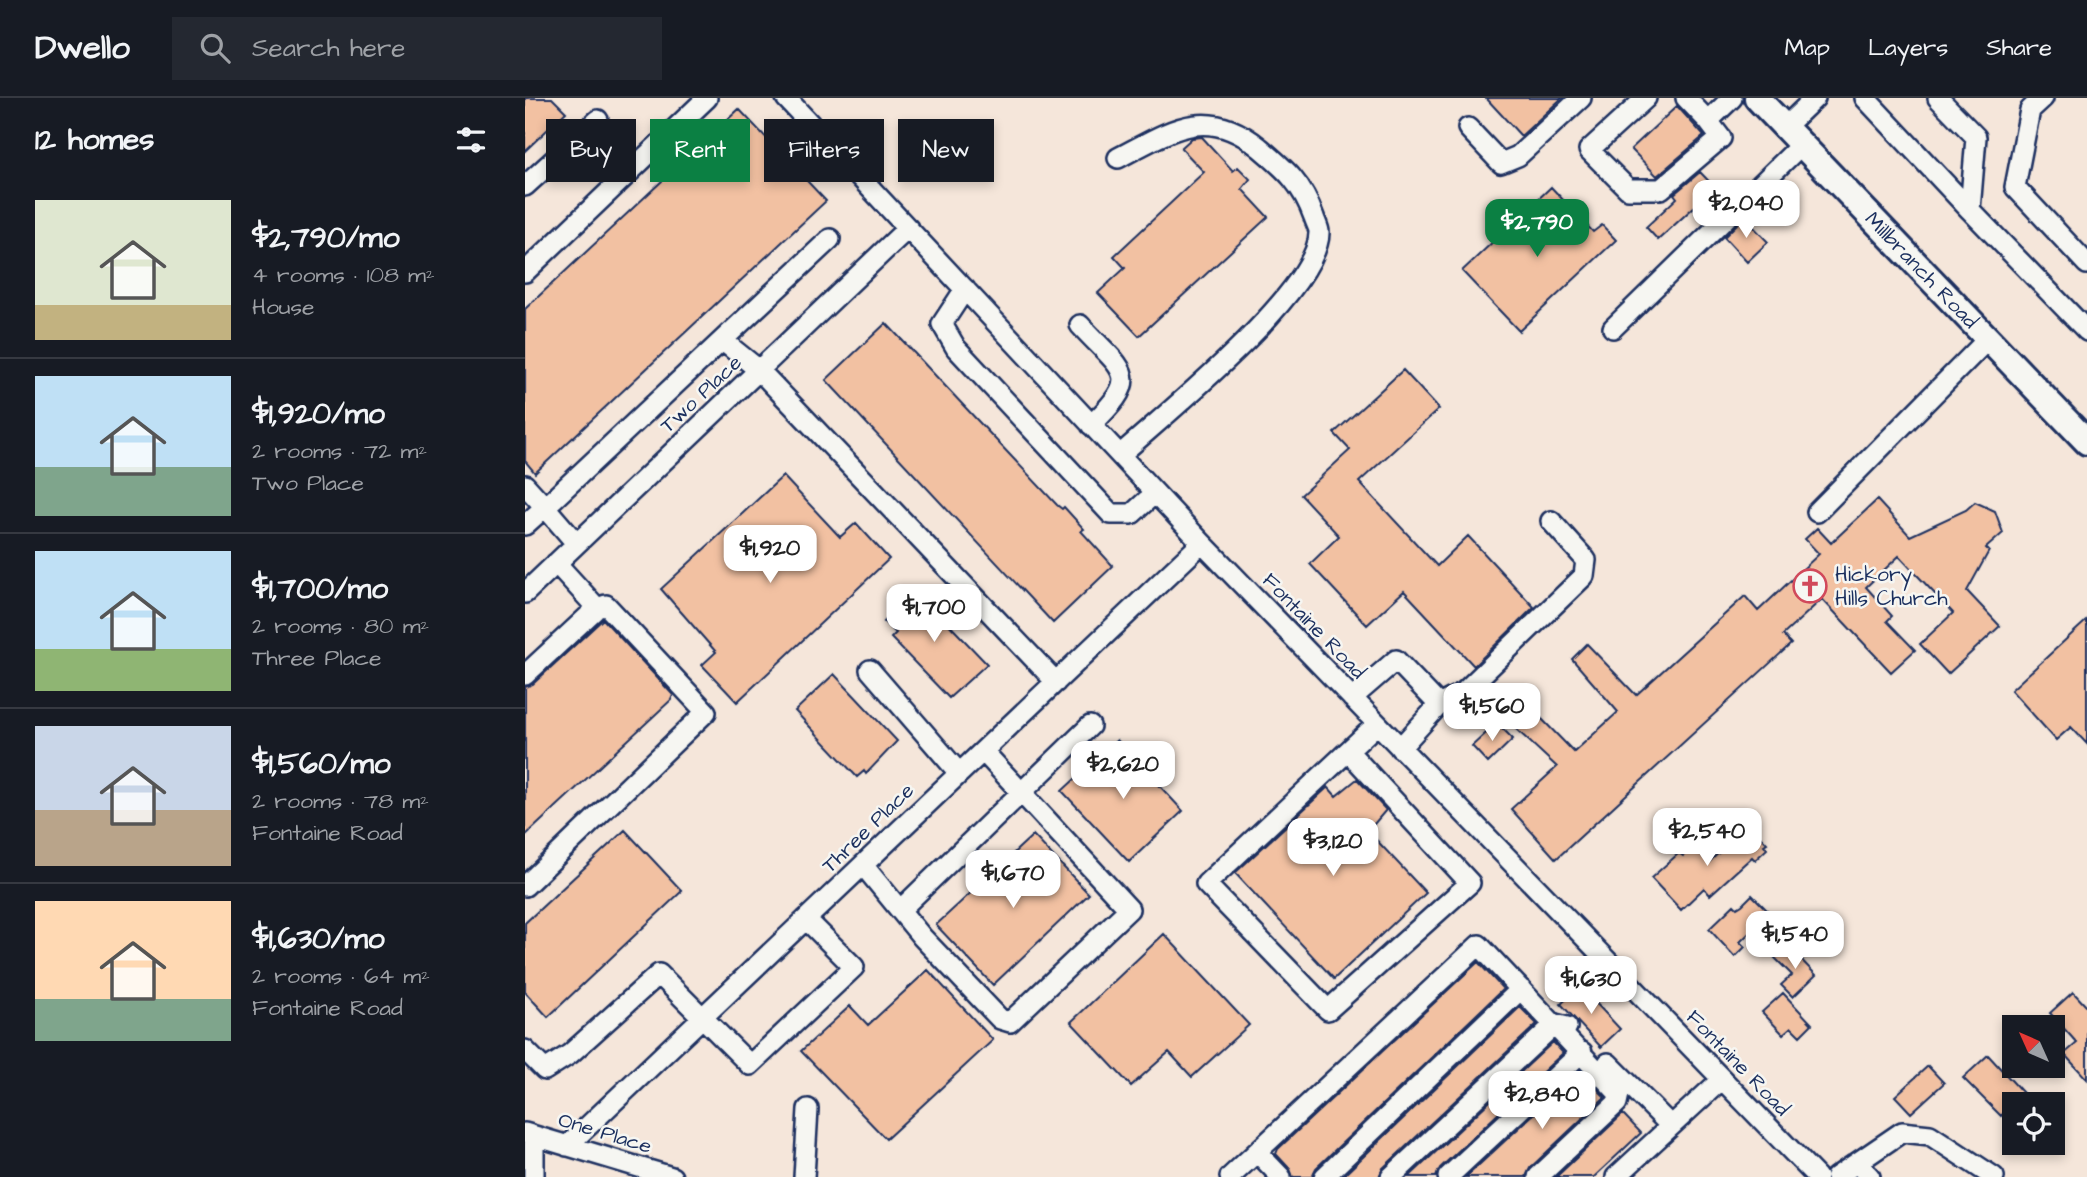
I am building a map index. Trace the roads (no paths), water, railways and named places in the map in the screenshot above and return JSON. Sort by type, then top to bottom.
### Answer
[{"type":"main road","name":"Millbranch Road","points":[[1756,98],[1988,339],[2083,430]]},
{"type":"street","points":[[525,272],[707,98]]},
{"type":"street","name":"Fontaine Road","points":[[786,98],[1154,493],[1817,1177]]},
{"type":"street","points":[[1468,128],[1501,163],[1518,156],[1581,98]]},
{"type":"street","points":[[1646,98],[1589,150],[1628,189],[1661,189],[1721,138],[1686,98]]},
{"type":"street","points":[[1708,121],[1732,98]]},
{"type":"street","points":[[1613,328],[1793,136],[1815,98]]},
{"type":"street","points":[[1865,98],[2087,331]]},
{"type":"street","points":[[1938,98],[1976,137],[1970,210]]},
{"type":"street","points":[[2043,98],[2030,110],[2015,187],[2087,264]]},
{"type":"street","points":[[1118,158],[1174,129],[1198,123],[1223,125],[1250,140],[1292,175],[1309,203],[1319,232],[1304,276],[1276,312],[1119,455]]},
{"type":"street","points":[[525,186],[546,167]]},
{"type":"street","name":"Two Place","points":[[525,593],[908,228]]},
{"type":"street","points":[[525,526],[830,239]]},
{"type":"street","points":[[965,289],[941,324],[956,348],[1111,514],[1132,514],[1154,493]]},
{"type":"street","points":[[1080,325],[1123,371],[1124,386],[1118,400],[1091,425]]},
{"type":"street","points":[[1817,512],[1988,339]]},
{"type":"street","points":[[723,341],[759,370],[1056,682]]},
{"type":"street","points":[[525,485],[576,543]]},
{"type":"street","points":[[1400,748],[1439,705],[1464,692],[1584,576],[1586,560],[1551,521]]},
{"type":"street","name":"Three Place","points":[[566,1146],[1202,543]]},
{"type":"street","points":[[556,563],[597,608]]},
{"type":"street","points":[[525,675],[597,608],[606,605],[706,712],[525,886]]},
{"type":"street","points":[[1352,698],[1396,660],[1439,705]]},
{"type":"street","points":[[870,670],[959,773]]},
{"type":"street","points":[[1348,751],[1470,883],[1328,1010],[1206,884],[1348,751],[1377,724]]},
{"type":"street","points":[[900,910],[1090,726]]},
{"type":"street","points":[[863,865],[900,910],[1000,1019],[1010,1022],[1129,909],[983,751]]},
{"type":"street","points":[[525,1050],[545,1070],[570,1054],[659,974],[750,1065],[853,967],[806,919]]},
{"type":"street","points":[[1230,1177],[1479,945],[1619,1094],[1617,1103],[1538,1177]]},
{"type":"street","points":[[1324,1177],[1521,989]]},
{"type":"street","points":[[1555,1024],[1574,1029],[1671,1126]]},
{"type":"street","points":[[1391,1177],[1555,1024]]},
{"type":"street","points":[[1448,1177],[1582,1052]]},
{"type":"street","points":[[1616,1177],[1722,1079]]},
{"type":"street","points":[[804,1177],[808,1109]]},
{"type":"street","points":[[1836,1177],[1863,1170],[1902,1132],[1930,1135],[1994,1177]]},
{"type":"street","points":[[530,1135],[534,1177]]},
{"type":"street","name":"One Place","points":[[530,1135],[667,1176]]},
{"type":"street","points":[[1257,1152],[1281,1177]]},
{"type":"place","name":"Hickory Hills Church","points":[[1810,586]]}]
